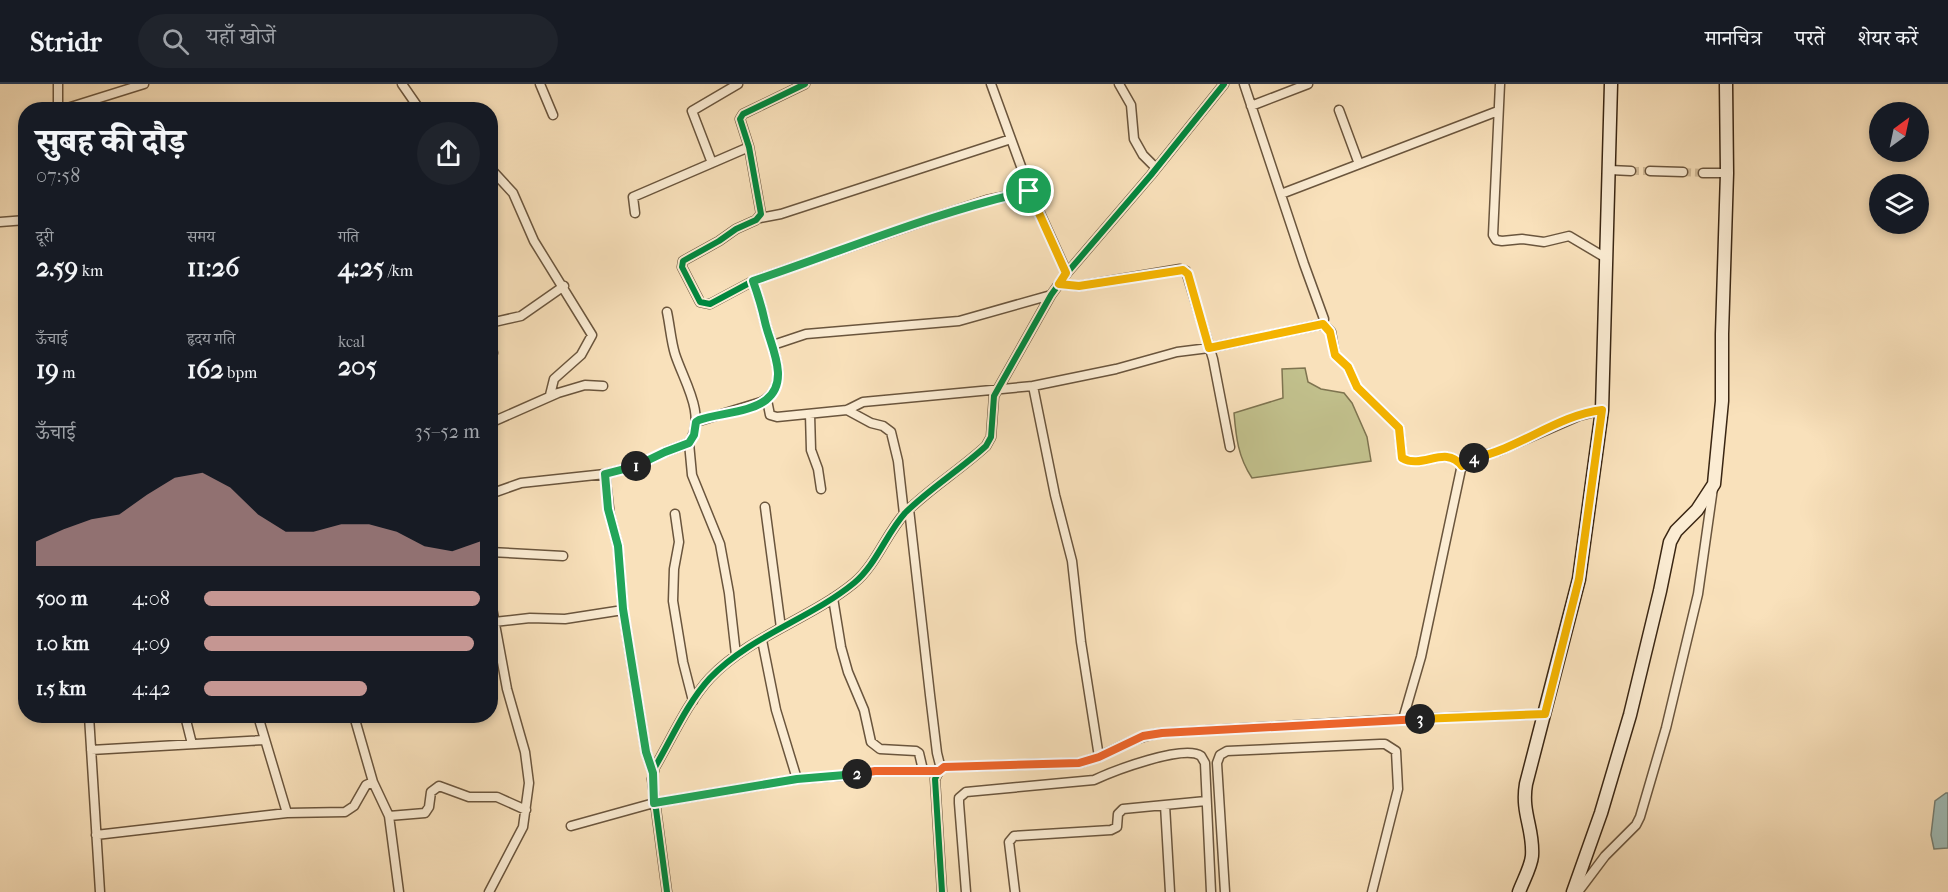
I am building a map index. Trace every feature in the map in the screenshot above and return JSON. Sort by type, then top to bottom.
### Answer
[{"type":"main road","points":[[1519,892],[1532,858],[1532,838],[1525,815],[1524,798],[1579,579],[1602,410],[1611,84]]},
{"type":"main road","points":[[1573,892],[1601,813],[1630,715],[1670,542],[1676,531],[1697,510],[1714,484],[1722,401],[1727,173],[1726,84]]},
{"type":"street","points":[[58,84],[59,102]]},
{"type":"street","points":[[86,102],[144,84]]},
{"type":"street","points":[[403,84],[415,102]]},
{"type":"street","points":[[540,84],[553,116]]},
{"type":"street","points":[[712,163],[692,111],[738,84]]},
{"type":"street","points":[[760,218],[749,147],[740,121],[741,116],[805,84]]},
{"type":"street","points":[[991,84],[1029,191],[1066,273]]},
{"type":"street","points":[[1119,84],[1131,105],[1134,139],[1143,155],[1156,168]]},
{"type":"street","points":[[653,773],[693,701],[709,680],[736,656],[833,598],[858,580],[907,512],[989,442],[993,401],[997,389],[1051,295],[1066,273],[1224,84]]},
{"type":"street","points":[[1244,84],[1324,319],[1323,324],[1330,332],[1335,355],[1348,367],[1357,387],[1399,428],[1402,458],[1408,461],[1420,461],[1448,456],[1457,459],[1462,466]]},
{"type":"street","points":[[1251,106],[1295,87],[1308,84]]},
{"type":"street","points":[[1500,84],[1492,236],[1502,242],[1522,239],[1545,242],[1569,236],[1606,258]]},
{"type":"street","points":[[1339,110],[1359,164]]},
{"type":"street","points":[[1281,194],[1498,111]]},
{"type":"street","points":[[1011,139],[781,214],[760,218],[736,229],[681,264],[700,303],[710,304],[753,281],[944,214],[987,200],[1029,191]]},
{"type":"street","points":[[635,213],[633,197],[749,147]]},
{"type":"street","points":[[1610,170],[1631,171]]},
{"type":"street","points":[[1650,171],[1683,172]]},
{"type":"street","points":[[1703,173],[1727,173]]},
{"type":"street","points":[[498,177],[513,193],[534,241],[591,331],[591,337],[581,355],[554,380],[550,395]]},
{"type":"street","points":[[0,222],[18,221]]},
{"type":"street","points":[[1059,284],[1079,286],[1183,270],[1188,274],[1209,348],[1230,447]]},
{"type":"street","points":[[696,422],[766,400],[777,385],[778,367],[773,345],[753,281]]},
{"type":"street","points":[[498,321],[521,316],[564,286]]},
{"type":"street","points":[[773,345],[806,334],[966,320],[1051,295]]},
{"type":"street","points":[[498,491],[521,483],[605,474],[639,465],[689,443],[694,435],[696,410],[674,350],[667,312]]},
{"type":"street","points":[[766,400],[768,412],[772,417],[847,410],[863,402],[1033,386],[1116,369],[1178,352],[1209,348],[1323,324]]},
{"type":"street","points":[[498,419],[550,395],[579,386],[603,386]]},
{"type":"street","points":[[1033,386],[1055,495],[1072,561],[1081,642],[1099,757]]},
{"type":"street","points":[[847,410],[891,432],[898,461],[907,512],[940,770],[935,778],[942,892]]},
{"type":"street","points":[[1403,719],[1421,657],[1462,466],[1471,458],[1499,451],[1579,416],[1602,410]]},
{"type":"street","points":[[810,414],[811,450],[818,469],[821,489]]},
{"type":"street","points":[[689,443],[694,480],[720,544],[729,592],[736,656]]},
{"type":"street","points":[[605,474],[608,509],[618,546],[623,609],[646,752],[653,773],[654,803],[667,892]]},
{"type":"street","points":[[1578,892],[1605,856],[1636,825],[1640,817],[1666,728],[1698,594],[1714,484]]},
{"type":"street","points":[[765,507],[782,628]]},
{"type":"street","points":[[675,514],[679,542],[674,568],[673,601],[681,653],[693,701]]},
{"type":"street","points":[[498,552],[562,556]]},
{"type":"street","points":[[833,598],[841,647],[848,672],[864,710],[871,742],[880,749],[916,751],[919,753],[923,770]]},
{"type":"street","points":[[498,622],[530,618],[565,619],[623,609]]},
{"type":"street","points":[[762,640],[776,710],[797,779]]},
{"type":"street","points":[[489,892],[523,826],[529,783],[526,758],[507,689],[498,643]]},
{"type":"street","points":[[571,826],[654,803],[797,779],[875,771],[1079,763],[1099,757],[1152,734],[1403,719],[1545,714]]},
{"type":"street","points":[[89,723],[100,892]]},
{"type":"street","points":[[187,723],[192,744]]},
{"type":"street","points":[[260,723],[287,813]]},
{"type":"street","points":[[356,723],[373,782],[389,816],[399,892]]},
{"type":"street","points":[[91,750],[264,740]]},
{"type":"street","points":[[1224,892],[1217,763],[1220,755],[1227,751],[1385,744],[1396,751],[1398,784],[1372,892]]},
{"type":"street","points":[[966,892],[958,803],[959,798],[966,792],[1094,780],[1161,757],[1192,752],[1201,756],[1205,763],[1211,892]]},
{"type":"street","points":[[96,835],[287,813],[345,812],[354,806],[366,785],[373,782]]},
{"type":"street","points":[[389,816],[425,813],[429,807],[431,792],[439,786],[469,797],[497,797],[526,810]]},
{"type":"street","points":[[1015,892],[1010,842],[1014,836],[1111,830],[1117,827],[1118,814],[1123,809],[1206,801]]},
{"type":"street","points":[[1166,805],[1170,892]]},
{"type":"shaded area","points":[[1305,368],[1308,382],[1321,389],[1344,393],[1352,403],[1367,437],[1371,461],[1252,478],[1241,455],[1234,413],[1283,398],[1282,369]]},
{"type":"water","points":[[1948,793],[1948,848],[1934,849],[1931,835],[1935,801]]},
{"type":"tunnel","points":[[1631,171],[1650,171]]},
{"type":"tunnel","points":[[1683,172],[1703,173]]},
{"type":"cycle path","points":[[805,84],[743,114],[740,119],[749,147],[761,214],[756,220],[736,229],[683,261],[682,267],[700,302],[710,304],[753,281],[944,214],[987,200],[1030,191]]},
{"type":"cycle path","points":[[667,892],[652,779],[655,767],[694,698],[710,678],[743,650],[819,607],[854,583],[869,567],[905,513],[986,446],[991,437],[994,396],[1051,295],[1224,84]]},
{"type":"cycle path","points":[[942,892],[935,779],[944,767],[1079,763],[1140,738],[1162,733],[1403,719],[1545,714]]},
{"type":"route","points":[[1029,191],[1066,273],[1059,284],[1079,286],[1180,269],[1186,271],[1209,348],[1323,324],[1330,332],[1335,355],[1348,367],[1357,387],[1399,428],[1400,451],[1405,460],[1420,461],[1448,456],[1457,459],[1462,466],[1471,458],[1499,451],[1579,416],[1602,410],[1579,579],[1545,714],[1403,719],[1162,733],[1143,736],[1099,757],[1079,763],[944,767],[939,771],[868,771],[850,775],[797,779],[654,803],[653,773],[646,752],[623,609],[618,546],[608,509],[605,474],[639,465],[689,443],[694,435],[696,422],[701,419],[733,412],[766,400],[777,385],[778,367],[753,281],[944,214],[987,200],[1029,191]]}]
